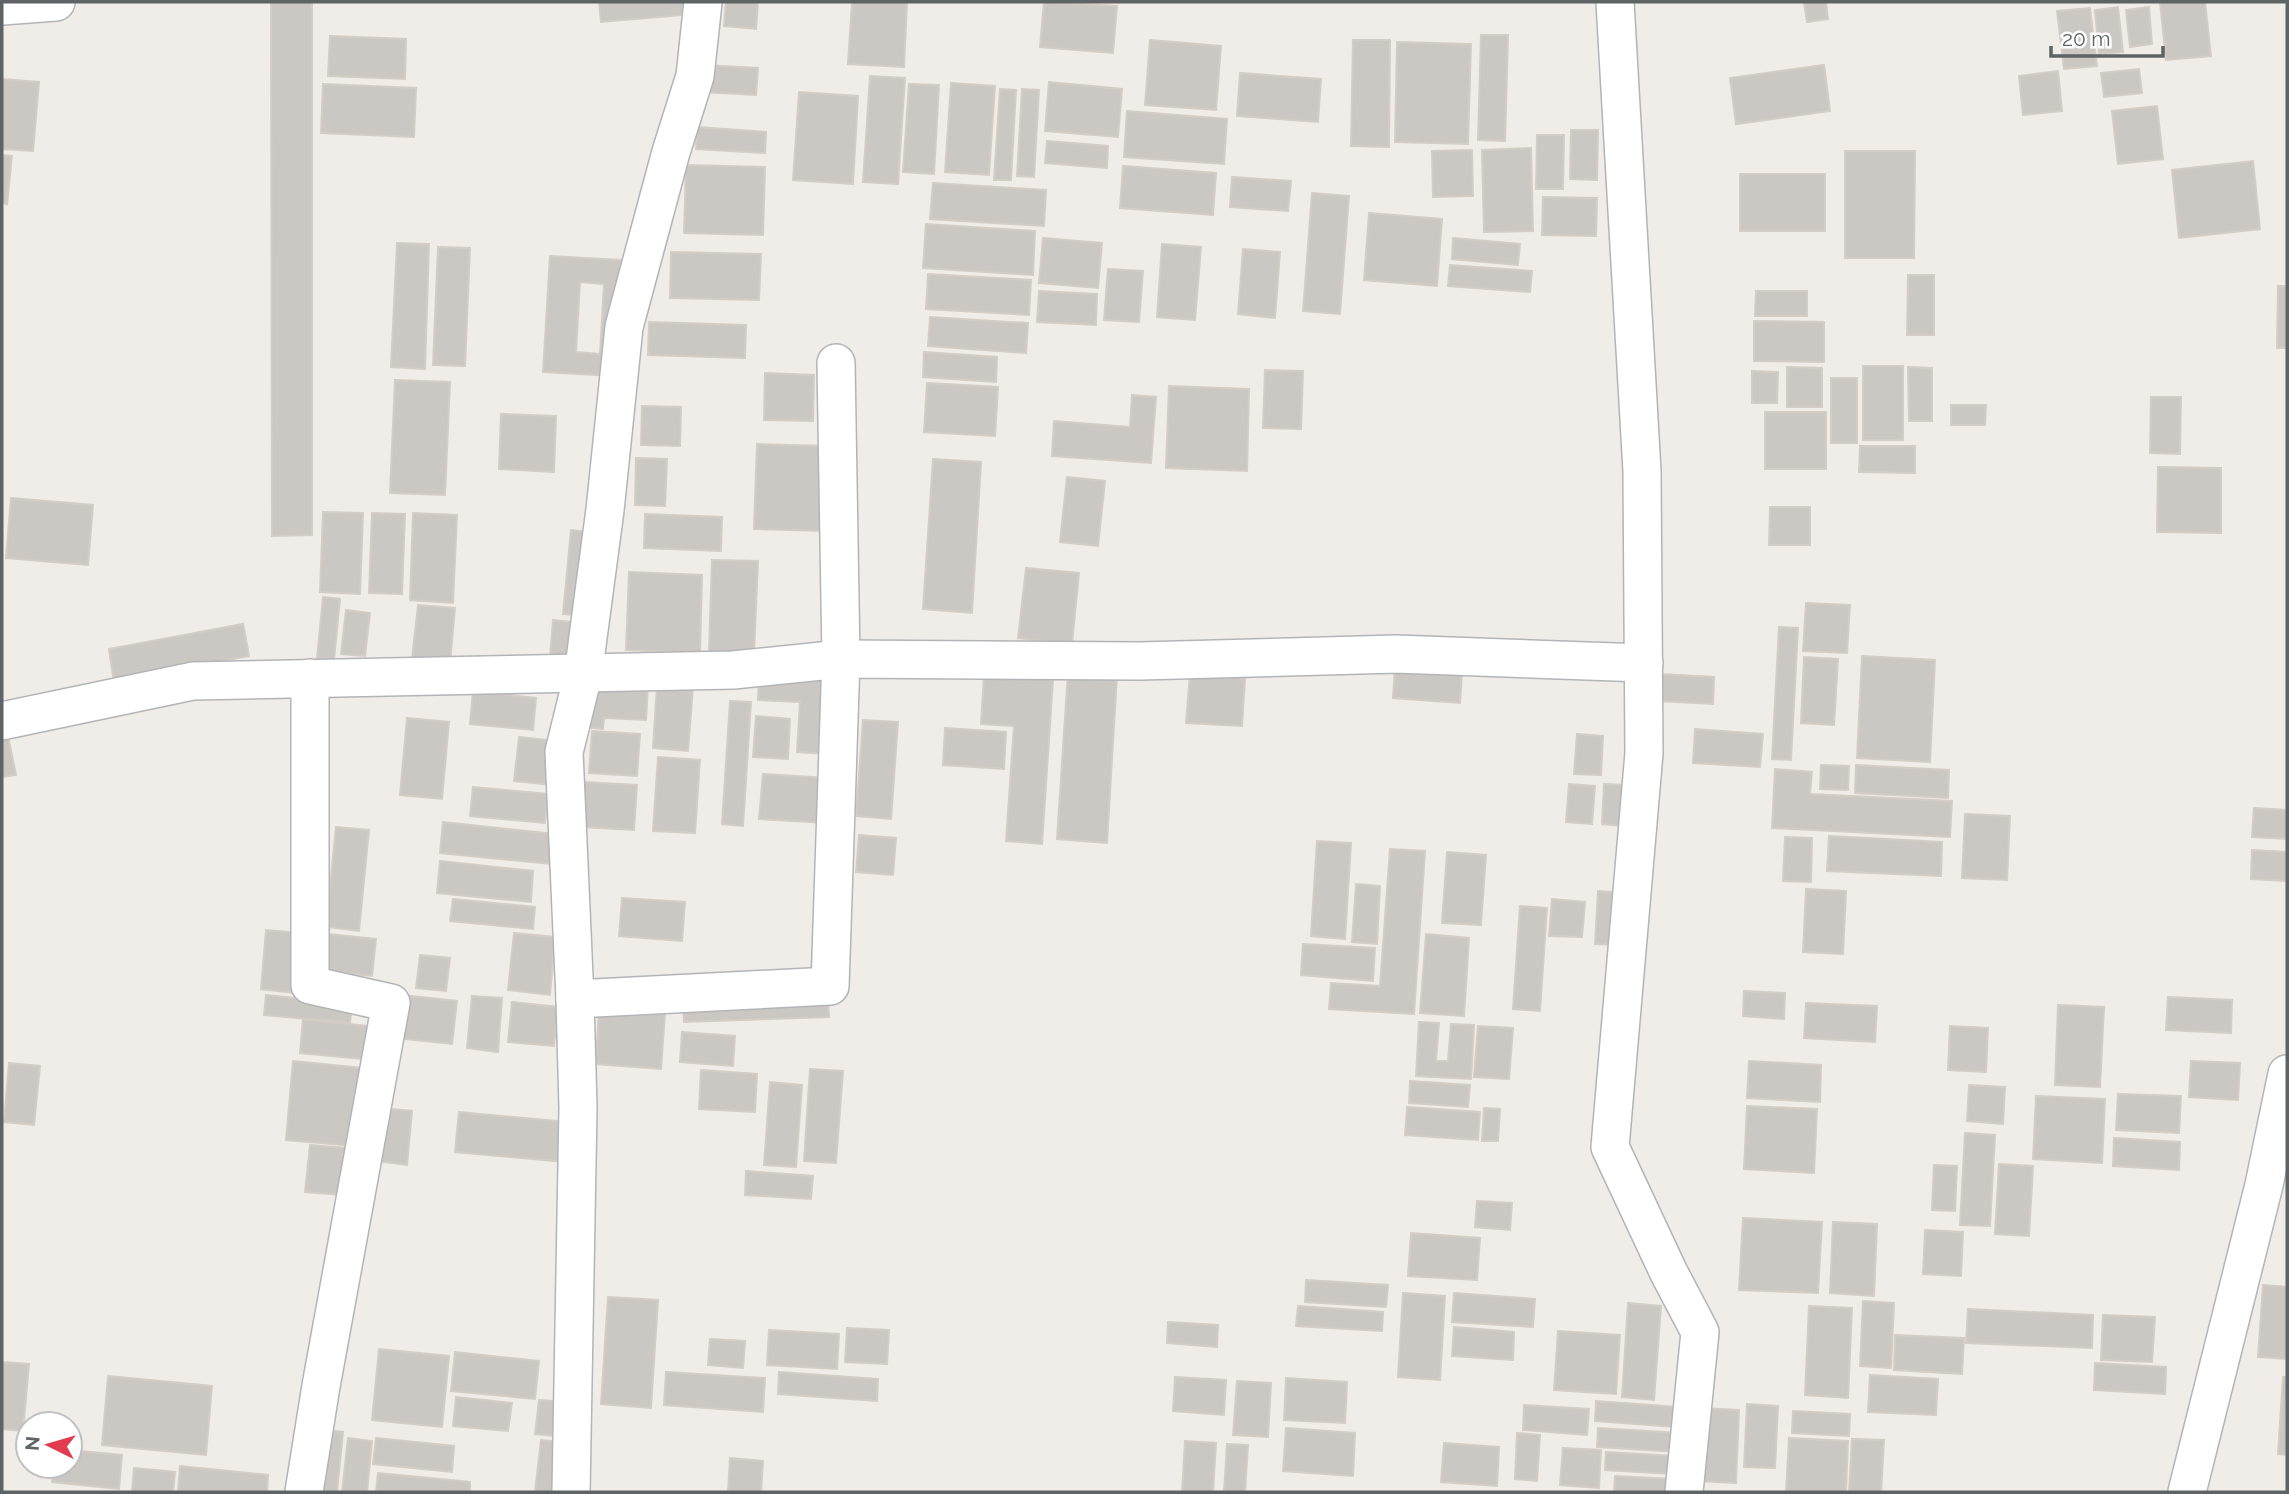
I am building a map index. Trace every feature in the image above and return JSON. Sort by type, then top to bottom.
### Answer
[{"type":"street","points":[[2,6],[56,2]]},
{"type":"street","points":[[571,1492],[578,1108],[564,752],[583,675],[605,510],[624,327],[671,152],[695,76],[703,2]]},
{"type":"street","points":[[1615,2],[1643,471],[1644,753],[1610,1147],[1700,1332],[1684,1492]]},
{"type":"street","points":[[575,999],[830,986],[841,659],[836,363]]},
{"type":"street","points":[[2,721],[193,681],[733,670],[841,659],[1140,661],[1396,654],[1644,663]]},
{"type":"street","points":[[304,1492],[391,1003],[310,985],[310,678]]},
{"type":"street","points":[[2187,1492],[2276,1185],[2287,1073]]},
{"type":"building","points":[[271,2],[312,2],[312,535],[272,536]]},
{"type":"building","points":[[599,2],[692,2],[693,14],[601,22]]},
{"type":"building","points":[[726,2],[758,2],[756,29],[724,26]]},
{"type":"building","points":[[852,2],[907,2],[904,67],[848,64]]},
{"type":"building","points":[[1044,2],[1117,6],[1113,53],[1040,47]]},
{"type":"building","points":[[1804,2],[1826,2],[1828,19],[1807,22]]},
{"type":"building","points":[[2160,2],[2205,2],[2211,56],[2166,60]]},
{"type":"building","points":[[2118,7],[2123,52],[2099,54],[2095,10]]},
{"type":"building","points":[[2149,7],[2152,44],[2130,47],[2126,10]]},
{"type":"building","points":[[2090,8],[2097,66],[2064,69],[2057,11]]},
{"type":"building","points":[[1481,35],[1508,35],[1505,141],[1478,140]]},
{"type":"building","points":[[330,36],[406,39],[405,79],[328,76]]},
{"type":"building","points":[[1150,40],[1221,46],[1216,110],[1145,105]]},
{"type":"building","points":[[1353,40],[1390,40],[1389,147],[1351,146]]},
{"type":"building","points":[[1397,42],[1471,44],[1468,144],[1395,142]]},
{"type":"building","points":[[704,65],[758,68],[756,95],[702,92]]},
{"type":"building","points":[[1824,65],[1830,111],[1736,124],[1730,78]]},
{"type":"building","points":[[2139,69],[2142,93],[2104,97],[2101,73]]},
{"type":"building","points":[[2058,71],[2062,111],[2023,115],[2019,76]]},
{"type":"building","points":[[1240,73],[1321,79],[1318,122],[1237,116]]},
{"type":"building","points":[[870,76],[905,78],[898,184],[863,182]]},
{"type":"building","points":[[2,79],[39,82],[33,151],[2,149]]},
{"type":"building","points":[[1049,82],[1122,89],[1118,137],[1045,131]]},
{"type":"building","points":[[951,83],[995,86],[989,175],[945,172]]},
{"type":"building","points":[[323,84],[416,88],[414,137],[321,133]]},
{"type":"building","points":[[909,84],[939,85],[934,174],[903,172]]},
{"type":"building","points":[[1000,89],[1016,90],[1011,180],[994,180]]},
{"type":"building","points":[[1022,89],[1039,90],[1034,177],[1017,176]]},
{"type":"building","points":[[799,92],[858,96],[853,184],[793,180]]},
{"type":"building","points":[[2157,106],[2163,159],[2118,164],[2112,111]]},
{"type":"building","points":[[1127,111],[1227,119],[1224,164],[1124,157]]},
{"type":"building","points":[[697,127],[766,132],[765,153],[696,149]]},
{"type":"building","points":[[1571,130],[1598,130],[1597,180],[1570,179]]},
{"type":"building","points":[[1537,135],[1564,135],[1563,189],[1536,189]]},
{"type":"building","points":[[1047,141],[1108,146],[1107,168],[1045,163]]},
{"type":"building","points":[[1531,148],[1533,231],[1484,232],[1482,150]]},
{"type":"building","points":[[1472,150],[1473,196],[1433,197],[1432,151]]},
{"type":"building","points":[[1845,151],[1915,151],[1914,258],[1845,258]]},
{"type":"building","points":[[2,155],[12,156],[7,204],[2,203]]},
{"type":"building","points":[[2253,161],[2260,229],[2179,238],[2172,170]]},
{"type":"building","points":[[686,165],[765,167],[763,235],[684,233]]},
{"type":"building","points":[[1123,166],[1216,173],[1213,215],[1120,208]]},
{"type":"building","points":[[1740,174],[1825,174],[1825,231],[1740,231]]},
{"type":"building","points":[[1232,177],[1291,181],[1288,211],[1230,207]]},
{"type":"building","points":[[933,183],[1046,190],[1044,226],[930,219]]},
{"type":"building","points":[[1312,193],[1349,196],[1340,314],[1303,311]]},
{"type":"building","points":[[1543,197],[1597,198],[1596,236],[1542,235]]},
{"type":"building","points":[[1369,213],[1442,219],[1437,286],[1364,280]]},
{"type":"building","points":[[926,224],[1035,231],[1033,275],[923,268]]},
{"type":"building","points":[[1043,238],[1102,243],[1098,288],[1039,283]]},
{"type":"building","points":[[1453,238],[1520,244],[1518,265],[1452,259]]},
{"type":"building","points":[[397,243],[429,244],[425,369],[391,367]]},
{"type":"building","points":[[1162,244],[1201,247],[1195,320],[1157,317]]},
{"type":"building","points":[[438,247],[470,248],[465,366],[433,365]]},
{"type":"building","points":[[1243,249],[1280,252],[1275,318],[1238,314]]},
{"type":"building","points":[[671,252],[761,254],[759,300],[670,298]]},
{"type":"building","points":[[550,256],[621,260],[613,376],[543,372]],"holes":[[[580,282],[604,284],[600,354],[576,352]]]},
{"type":"building","points":[[1450,265],[1532,271],[1530,292],[1448,286]]},
{"type":"building","points":[[1108,269],[1143,271],[1139,322],[1104,320]]},
{"type":"building","points":[[928,274],[1031,280],[1029,315],[926,309]]},
{"type":"building","points":[[1908,275],[1934,275],[1934,335],[1907,335]]},
{"type":"building","points":[[2278,286],[2287,286],[2287,348],[2277,348]]},
{"type":"building","points":[[1039,291],[1097,294],[1096,325],[1037,322]]},
{"type":"building","points":[[1756,291],[1807,291],[1807,316],[1755,316]]},
{"type":"building","points":[[930,317],[1028,323],[1026,353],[928,346]]},
{"type":"building","points":[[1754,321],[1824,322],[1824,362],[1754,361]]},
{"type":"building","points":[[649,322],[746,325],[745,358],[648,355]]},
{"type":"building","points":[[924,352],[997,357],[996,382],[923,377]]},
{"type":"building","points":[[1863,366],[1903,366],[1903,440],[1863,440]]},
{"type":"building","points":[[1787,367],[1822,368],[1822,407],[1787,407]]},
{"type":"building","points":[[1908,367],[1932,368],[1932,421],[1909,421]]},
{"type":"building","points":[[1265,370],[1303,371],[1301,429],[1263,428]]},
{"type":"building","points":[[1752,371],[1778,372],[1777,403],[1752,403]]},
{"type":"building","points":[[765,373],[814,375],[813,421],[764,420]]},
{"type":"building","points":[[1831,378],[1857,378],[1857,443],[1831,443]]},
{"type":"building","points":[[395,380],[450,382],[445,495],[390,493]]},
{"type":"building","points":[[927,383],[998,387],[995,436],[924,432]]},
{"type":"building","points":[[1169,386],[1249,389],[1247,471],[1166,468]]},
{"type":"building","points":[[1132,395],[1156,397],[1151,463],[1052,456],[1054,421],[1130,427]]},
{"type":"building","points":[[2151,397],[2181,397],[2180,454],[2150,453]]},
{"type":"building","points":[[1951,405],[1986,405],[1985,425],[1951,425]]},
{"type":"building","points":[[642,406],[681,407],[680,446],[641,445]]},
{"type":"building","points":[[1765,412],[1826,412],[1826,469],[1765,469]]},
{"type":"building","points":[[501,414],[556,416],[554,472],[499,469]]},
{"type":"building","points":[[757,444],[829,446],[826,531],[754,529]]},
{"type":"building","points":[[1860,446],[1915,446],[1915,473],[1859,472]]},
{"type":"building","points":[[636,458],[667,459],[665,506],[635,505]]},
{"type":"building","points":[[933,459],[981,462],[972,613],[923,609]]},
{"type":"building","points":[[2158,467],[2221,468],[2221,533],[2157,532]]},
{"type":"building","points":[[1067,477],[1105,481],[1098,546],[1060,542]]},
{"type":"building","points":[[11,498],[93,505],[88,565],[6,558]]},
{"type":"building","points":[[1770,507],[1810,507],[1810,545],[1769,545]]},
{"type":"building","points":[[323,512],[363,513],[360,594],[320,592]]},
{"type":"building","points":[[372,513],[405,514],[402,594],[369,593]]},
{"type":"building","points":[[413,513],[457,515],[453,603],[410,600]]},
{"type":"building","points":[[645,514],[722,517],[721,551],[644,548]]},
{"type":"building","points":[[571,530],[596,533],[588,616],[563,614]]},
{"type":"building","points":[[712,560],[758,561],[754,653],[709,652]]},
{"type":"building","points":[[1026,568],[1079,573],[1072,644],[1018,638]]},
{"type":"building","points":[[629,572],[702,575],[700,653],[626,650]]},
{"type":"building","points":[[323,597],[340,599],[334,660],[317,658]]},
{"type":"building","points":[[1806,603],[1850,605],[1847,653],[1803,651]]},
{"type":"building","points":[[418,605],[455,608],[450,663],[412,659]]},
{"type":"building","points":[[346,610],[370,613],[365,656],[341,654]]},
{"type":"building","points":[[553,620],[582,623],[578,660],[550,658]]},
{"type":"building","points":[[243,624],[249,656],[114,682],[109,649]]},
{"type":"building","points":[[1779,627],[1798,628],[1791,760],[1772,759]]},
{"type":"building","points":[[1862,656],[1935,660],[1930,762],[1857,758]]},
{"type":"building","points":[[1804,657],[1838,659],[1834,725],[1801,723]]},
{"type":"building","points":[[1395,667],[1462,672],[1460,703],[1393,698]]},
{"type":"building","points":[[1068,672],[1117,675],[1107,843],[1057,839]]},
{"type":"building","points":[[1190,674],[1245,679],[1242,726],[1186,723]]},
{"type":"building","points":[[1659,674],[1714,677],[1713,704],[1658,701]]},
{"type":"building","points":[[759,675],[831,679],[826,754],[797,752],[800,702],[758,700]]},
{"type":"building","points":[[984,675],[1053,680],[1042,844],[1006,841],[1014,726],[981,724]]},
{"type":"building","points":[[586,681],[648,686],[646,720],[604,718],[603,729],[583,727]]},
{"type":"building","points":[[657,685],[693,687],[688,751],[653,748]]},
{"type":"building","points":[[473,691],[536,698],[533,730],[470,724]]},
{"type":"building","points":[[730,701],[751,702],[743,826],[722,824]]},
{"type":"building","points":[[756,716],[790,719],[788,759],[753,757]]},
{"type":"building","points":[[407,718],[449,722],[442,799],[400,795]]},
{"type":"building","points":[[863,720],[898,722],[891,819],[856,816]]},
{"type":"building","points":[[945,728],[1006,732],[1004,769],[943,765]]},
{"type":"building","points":[[1695,729],[1763,734],[1760,767],[1693,763]]},
{"type":"building","points":[[592,731],[640,734],[637,776],[589,773]]},
{"type":"building","points":[[1577,734],[1603,736],[1601,775],[1574,774]]},
{"type":"building","points":[[8,736],[16,775],[2,777],[2,737]]},
{"type":"building","points":[[519,737],[556,741],[553,785],[514,781]]},
{"type":"building","points":[[658,757],[700,760],[695,833],[653,831]]},
{"type":"building","points":[[1821,765],[1849,766],[1848,790],[1820,789]]},
{"type":"building","points":[[1856,765],[1949,770],[1948,798],[1855,793]]},
{"type":"building","points":[[1775,769],[1812,772],[1810,794],[1952,801],[1950,837],[1772,828]]},
{"type":"building","points":[[763,774],[828,778],[826,823],[759,819]]},
{"type":"building","points":[[584,782],[637,785],[634,830],[581,827]]},
{"type":"building","points":[[1569,784],[1595,786],[1592,824],[1566,822]]},
{"type":"building","points":[[1604,784],[1626,785],[1624,826],[1602,824]]},
{"type":"building","points":[[473,787],[548,794],[545,823],[470,816]]},
{"type":"building","points":[[2254,808],[2287,810],[2287,839],[2252,837]]},
{"type":"building","points":[[1965,814],[2010,816],[2007,880],[1962,878]]},
{"type":"building","points":[[443,822],[554,834],[551,864],[440,853]]},
{"type":"building","points":[[336,827],[369,830],[359,931],[326,927]]},
{"type":"building","points":[[859,835],[896,838],[893,875],[856,872]]},
{"type":"building","points":[[1829,836],[1942,842],[1941,876],[1827,871]]},
{"type":"building","points":[[1785,837],[1812,838],[1811,882],[1783,881]]},
{"type":"building","points":[[1317,841],[1351,843],[1345,939],[1311,936]]},
{"type":"building","points":[[1390,849],[1425,851],[1414,1014],[1329,1009],[1331,983],[1380,986]]},
{"type":"building","points":[[2252,850],[2287,852],[2287,881],[2251,879]]},
{"type":"building","points":[[1447,852],[1486,855],[1481,925],[1442,923]]},
{"type":"building","points":[[440,861],[533,871],[531,902],[437,893]]},
{"type":"building","points":[[1356,884],[1380,886],[1377,944],[1352,942]]},
{"type":"building","points":[[1806,889],[1846,891],[1843,954],[1803,952]]},
{"type":"building","points":[[1598,891],[1624,893],[1621,945],[1595,944]]},
{"type":"building","points":[[622,898],[685,902],[682,941],[619,936]]},
{"type":"building","points":[[453,899],[535,907],[533,929],[450,921]]},
{"type":"building","points":[[1552,899],[1585,902],[1582,937],[1549,936]]},
{"type":"building","points":[[1520,906],[1547,908],[1540,1011],[1513,1009]]},
{"type":"building","points":[[266,930],[300,933],[294,993],[261,989]]},
{"type":"building","points":[[318,933],[376,939],[372,976],[314,970]]},
{"type":"building","points":[[514,933],[555,937],[550,995],[508,990]]},
{"type":"building","points":[[1426,934],[1469,938],[1464,1016],[1420,1013]]},
{"type":"building","points":[[1303,944],[1375,948],[1373,981],[1301,975]]},
{"type":"building","points":[[420,955],[450,958],[446,991],[416,988]]},
{"type":"building","points":[[1744,991],[1785,993],[1784,1019],[1743,1016]]},
{"type":"building","points":[[392,994],[457,1001],[452,1044],[387,1037]]},
{"type":"building","points":[[266,995],[352,1004],[350,1023],[264,1015]]},
{"type":"building","points":[[828,995],[829,1017],[684,1022],[683,1000]]},
{"type":"building","points":[[472,996],[502,998],[498,1052],[467,1048]]},
{"type":"building","points":[[2168,997],[2232,1000],[2231,1033],[2166,1030]]},
{"type":"building","points":[[512,1002],[558,1007],[554,1046],[508,1042]]},
{"type":"building","points":[[1806,1003],[1877,1006],[1875,1042],[1804,1038]]},
{"type":"building","points":[[2058,1005],[2104,1007],[2100,1087],[2055,1085]]},
{"type":"building","points":[[599,1007],[665,1012],[661,1069],[596,1064]]},
{"type":"building","points":[[303,1019],[376,1027],[373,1060],[300,1053]]},
{"type":"building","points":[[1419,1022],[1439,1023],[1436,1061],[1448,1061],[1451,1024],[1474,1025],[1471,1079],[1416,1076]]},
{"type":"building","points":[[1478,1026],[1513,1028],[1509,1079],[1474,1077]]},
{"type":"building","points":[[1950,1026],[1988,1028],[1986,1072],[1948,1070]]},
{"type":"building","points":[[682,1032],[735,1036],[733,1066],[680,1062]]},
{"type":"building","points":[[293,1061],[362,1068],[354,1146],[286,1140]]},
{"type":"building","points":[[1749,1061],[1821,1065],[1820,1102],[1747,1098]]},
{"type":"building","points":[[2191,1061],[2240,1063],[2238,1100],[2189,1097]]},
{"type":"building","points":[[9,1063],[40,1066],[34,1125],[4,1122]]},
{"type":"building","points":[[810,1069],[843,1071],[836,1163],[804,1161]]},
{"type":"building","points":[[701,1070],[757,1074],[755,1112],[699,1109]]},
{"type":"building","points":[[1410,1081],[1470,1085],[1468,1107],[1409,1103]]},
{"type":"building","points":[[770,1082],[802,1085],[796,1167],[764,1165]]},
{"type":"building","points":[[1969,1085],[2005,1087],[2003,1124],[1967,1121]]},
{"type":"building","points":[[2118,1094],[2181,1096],[2179,1133],[2116,1130]]},
{"type":"building","points":[[2036,1096],[2105,1099],[2102,1163],[2033,1159]]},
{"type":"building","points":[[1747,1106],[1817,1109],[1814,1173],[1744,1169]]},
{"type":"building","points":[[1407,1107],[1480,1112],[1478,1140],[1405,1135]]},
{"type":"building","points":[[380,1108],[412,1111],[407,1165],[375,1161]]},
{"type":"building","points":[[1484,1108],[1500,1109],[1498,1141],[1482,1141]]},
{"type":"building","points":[[459,1112],[567,1122],[564,1162],[455,1152]]},
{"type":"building","points":[[1965,1133],[1995,1135],[1990,1226],[1960,1225]]},
{"type":"building","points":[[2114,1138],[2180,1142],[2179,1170],[2113,1166]]},
{"type":"building","points":[[310,1145],[347,1148],[342,1195],[305,1192]]},
{"type":"building","points":[[1999,1164],[2033,1166],[2029,1236],[1995,1234]]},
{"type":"building","points":[[1934,1165],[1957,1166],[1955,1211],[1932,1210]]},
{"type":"building","points":[[746,1171],[813,1176],[811,1199],[745,1195]]},
{"type":"building","points":[[1477,1201],[1512,1203],[1510,1230],[1475,1227]]},
{"type":"building","points":[[1743,1218],[1822,1222],[1818,1293],[1739,1290]]},
{"type":"building","points":[[1833,1222],[1877,1224],[1874,1296],[1830,1293]]},
{"type":"building","points":[[1925,1230],[1963,1232],[1961,1276],[1923,1274]]},
{"type":"building","points":[[1411,1233],[1480,1238],[1477,1280],[1408,1276]]},
{"type":"building","points":[[1306,1280],[1388,1285],[1386,1307],[1305,1302]]},
{"type":"building","points":[[2263,1285],[2287,1287],[2287,1359],[2258,1357]]},
{"type":"building","points":[[1403,1293],[1445,1296],[1440,1380],[1398,1377]]},
{"type":"building","points":[[1454,1293],[1535,1299],[1533,1327],[1452,1322]]},
{"type":"building","points":[[608,1297],[658,1300],[651,1408],[601,1404]]},
{"type":"building","points":[[1863,1301],[1894,1303],[1891,1368],[1860,1366]]},
{"type":"building","points":[[1628,1303],[1661,1306],[1654,1400],[1622,1397]]},
{"type":"building","points":[[1298,1306],[1383,1312],[1382,1331],[1296,1326]]},
{"type":"building","points":[[1809,1306],[1852,1308],[1848,1398],[1805,1395]]},
{"type":"building","points":[[1968,1309],[2093,1315],[2092,1348],[1966,1343]]},
{"type":"building","points":[[2103,1315],[2155,1317],[2152,1362],[2101,1360]]},
{"type":"building","points":[[1168,1322],[1218,1325],[1217,1347],[1167,1343]]},
{"type":"building","points":[[1454,1327],[1514,1332],[1513,1360],[1452,1356]]},
{"type":"building","points":[[847,1328],[889,1330],[887,1364],[845,1362]]},
{"type":"building","points":[[769,1330],[839,1334],[837,1369],[767,1365]]},
{"type":"building","points":[[1558,1331],[1620,1335],[1616,1394],[1554,1390]]},
{"type":"building","points":[[1895,1335],[1964,1338],[1962,1374],[1894,1370]]},
{"type":"building","points":[[710,1339],[745,1341],[743,1368],[708,1365]]},
{"type":"building","points":[[379,1349],[449,1356],[442,1427],[372,1420]]},
{"type":"building","points":[[455,1352],[539,1361],[535,1399],[451,1391]]},
{"type":"building","points":[[2,1362],[29,1364],[25,1410],[14,1410],[14,1430],[2,1429]]},
{"type":"building","points":[[2095,1363],[2166,1367],[2165,1394],[2094,1390]]},
{"type":"building","points":[[666,1372],[765,1378],[763,1412],[664,1405]]},
{"type":"building","points":[[779,1372],[878,1379],[877,1401],[778,1394]]},
{"type":"building","points":[[1870,1375],[1938,1379],[1936,1415],[1868,1412]]},
{"type":"building","points":[[108,1376],[212,1386],[206,1455],[102,1445]]},
{"type":"building","points":[[1175,1377],[1226,1380],[1224,1415],[1173,1411]]},
{"type":"building","points":[[2283,1377],[2287,1377],[2287,1455],[2278,1454]]},
{"type":"building","points":[[1286,1378],[1347,1382],[1345,1423],[1284,1420]]},
{"type":"building","points":[[1237,1381],[1271,1383],[1268,1437],[1233,1435]]},
{"type":"building","points":[[456,1397],[512,1403],[508,1431],[453,1426]]},
{"type":"building","points":[[539,1400],[567,1402],[564,1437],[535,1434]]},
{"type":"building","points":[[1596,1401],[1677,1407],[1675,1427],[1595,1421]]},
{"type":"building","points":[[1747,1404],[1778,1406],[1775,1468],[1744,1467]]},
{"type":"building","points":[[1524,1405],[1589,1409],[1587,1435],[1523,1430]]},
{"type":"building","points":[[1701,1408],[1739,1410],[1736,1483],[1697,1481]]},
{"type":"building","points":[[1793,1411],[1850,1414],[1849,1436],[1792,1433]]},
{"type":"building","points":[[1286,1428],[1355,1433],[1353,1476],[1283,1471]]},
{"type":"building","points":[[1598,1428],[1681,1433],[1679,1452],[1597,1447]]},
{"type":"building","points":[[317,1429],[343,1432],[337,1492],[310,1492]]},
{"type":"building","points":[[1517,1433],[1540,1435],[1537,1481],[1515,1479]]},
{"type":"building","points":[[348,1438],[372,1441],[367,1492],[342,1492]]},
{"type":"building","points":[[376,1438],[454,1446],[452,1472],[373,1464]]},
{"type":"building","points":[[1789,1438],[1848,1441],[1846,1492],[1786,1492]]},
{"type":"building","points":[[1852,1439],[1884,1440],[1881,1492],[1849,1492]]},
{"type":"building","points":[[541,1440],[569,1443],[565,1492],[535,1492]]},
{"type":"building","points":[[1185,1441],[1216,1443],[1213,1492],[1182,1492]]},
{"type":"building","points":[[1444,1443],[1499,1447],[1497,1486],[1441,1482]]},
{"type":"building","points":[[1227,1444],[1248,1445],[1245,1492],[1224,1492]]},
{"type":"building","points":[[1563,1448],[1601,1450],[1599,1488],[1560,1485]]},
{"type":"building","points":[[84,1451],[122,1455],[119,1489],[52,1482],[84,1480]]},
{"type":"building","points":[[1606,1452],[1674,1456],[1673,1474],[1605,1470]]},
{"type":"building","points":[[730,1458],[763,1461],[761,1492],[728,1492]]},
{"type":"building","points":[[180,1466],[268,1475],[267,1492],[178,1492]]},
{"type":"building","points":[[134,1468],[175,1472],[173,1492],[132,1492]]},
{"type":"building","points":[[378,1473],[470,1482],[470,1492],[376,1492]]},
{"type":"building","points":[[1615,1476],[1673,1479],[1673,1492],[1614,1492]]}]
